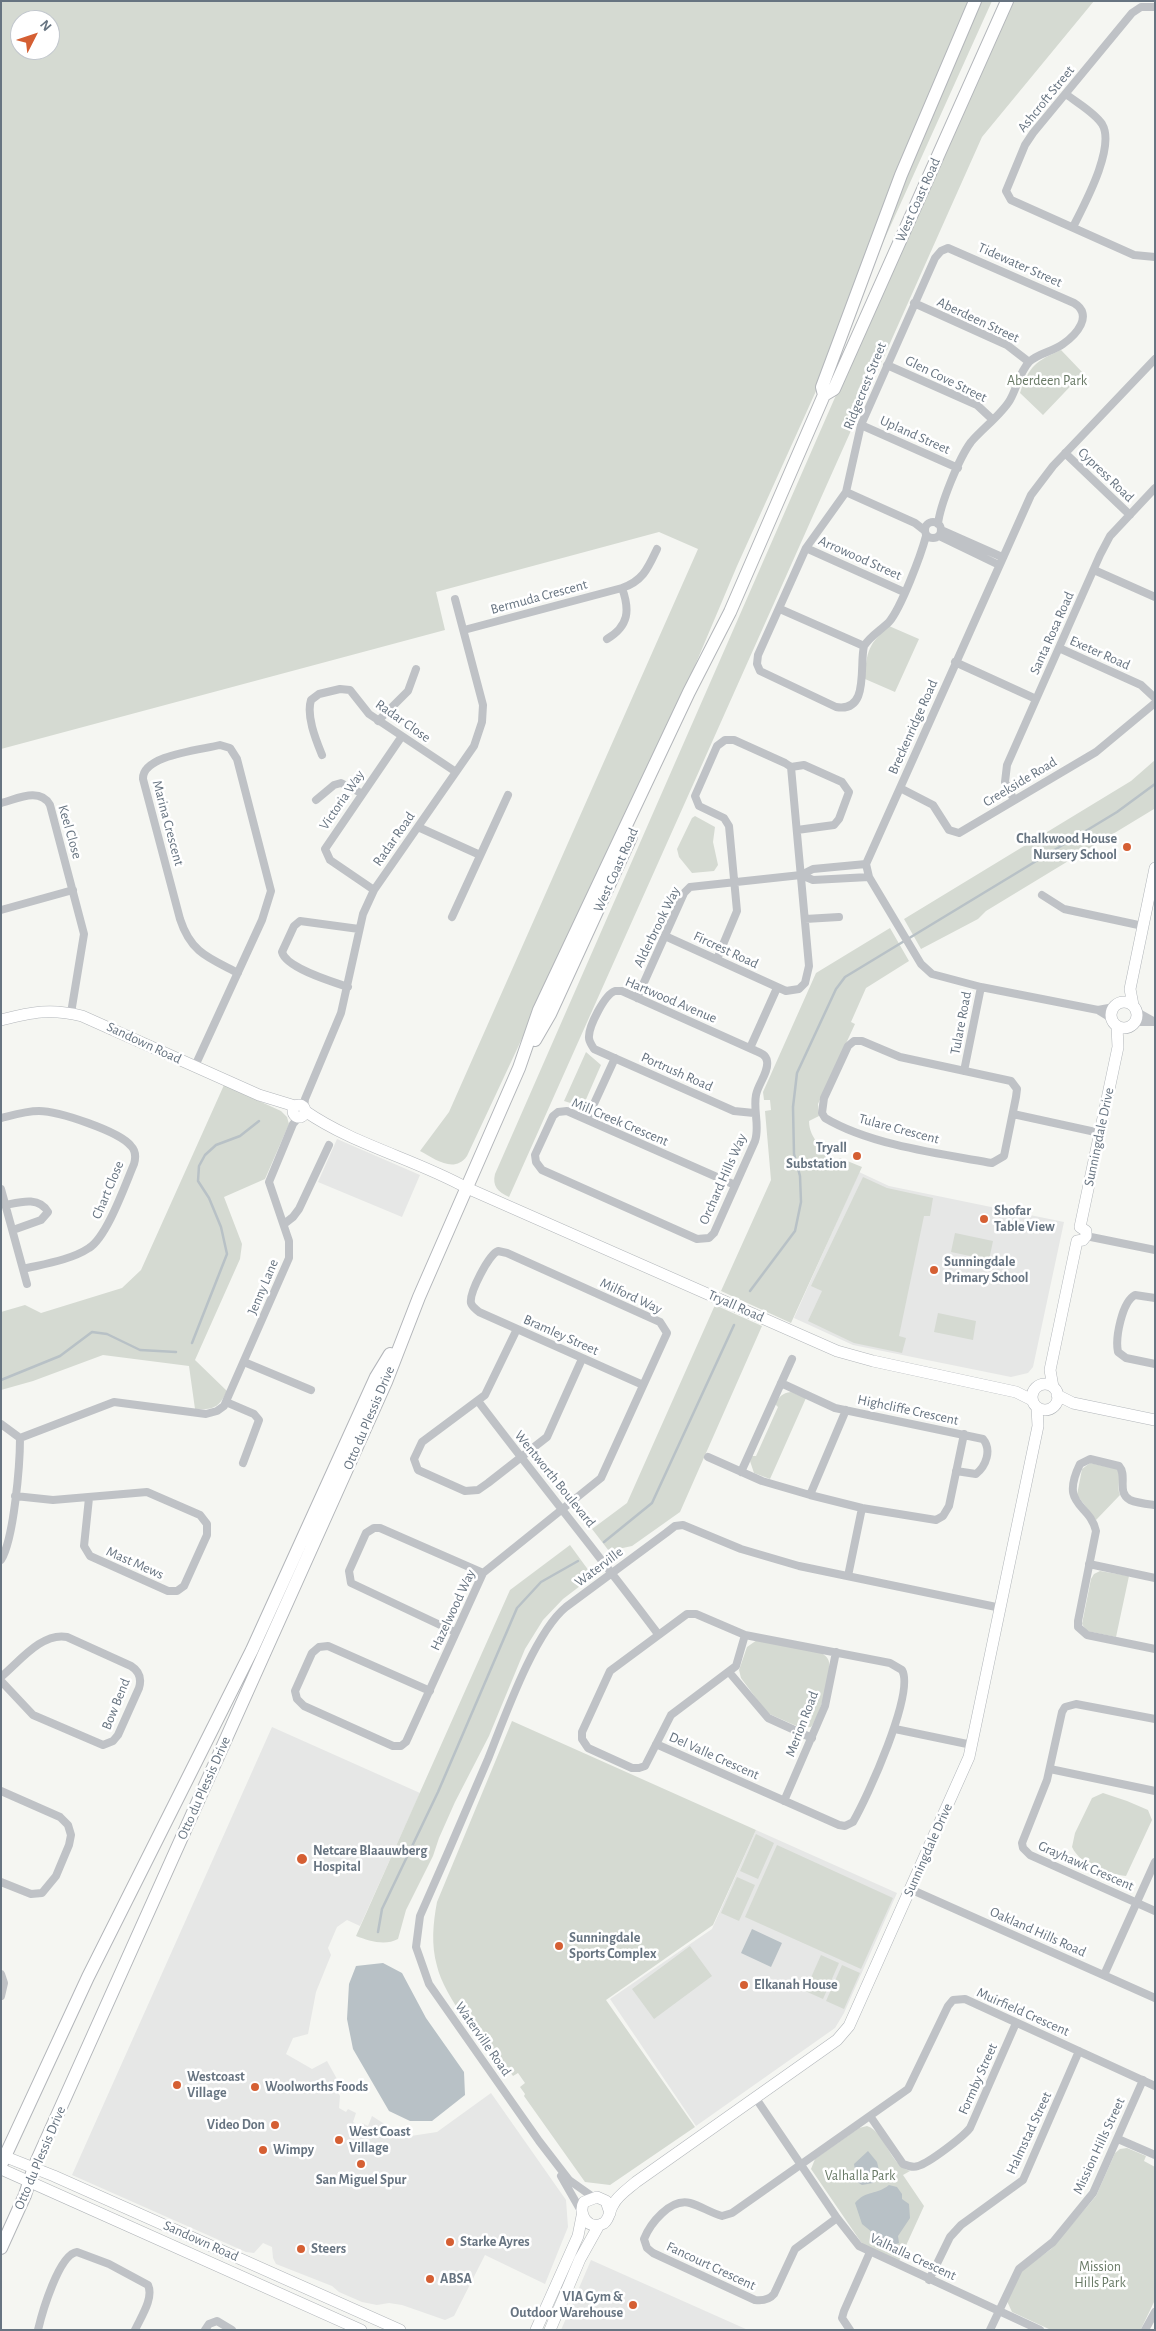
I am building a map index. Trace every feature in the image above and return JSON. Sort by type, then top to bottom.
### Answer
[{"type":"main road","name":"West Coast Road","points":[[824,395],[822,387],[901,175],[975,1]]},
{"type":"main road","name":"West Coast Road","points":[[467,1188],[519,1068],[539,1010],[689,692],[730,612],[824,395],[834,389],[1007,1]]},
{"type":"main road","name":"Otto du Plessis Drive","points":[[1,2248],[25,2195],[34,2167],[386,1382],[406,1328],[467,1188]]},
{"type":"main road","name":"Otto du Plessis Drive","points":[[2,2161],[92,1969],[252,1650],[376,1377],[406,1328]]},
{"type":"street","name":"Ashcroft Street","points":[[1155,7],[1142,7],[1132,13],[1066,94],[1025,145],[1006,191],[1011,200],[1134,255],[1155,257]]},
{"type":"street","points":[[1066,94],[1100,122],[1104,131],[1102,163],[1073,227]]},
{"type":"street","name":"Ridgecrest Street","points":[[864,646],[861,689],[850,706],[836,707],[760,671],[757,658],[806,548],[846,492],[861,425],[935,258],[945,249]]},
{"type":"street","name":"Tidewater Street","points":[[945,249],[954,249],[989,264],[1074,303],[1082,310],[1082,324],[1067,341],[1029,362]]},
{"type":"street","name":"Aberdeen Street","points":[[914,303],[1007,345],[1029,362]]},
{"type":"street","name":"Breckenridge Road","points":[[866,864],[1030,495],[1038,483],[1065,453],[1155,359]]},
{"type":"street","points":[[780,608],[864,646],[889,621],[904,592],[969,446],[1010,400],[1029,362]]},
{"type":"street","name":"Glen Cove Street","points":[[887,365],[977,406],[992,419]]},
{"type":"street","name":"Upland Street","points":[[861,425],[958,468]]},
{"type":"street","name":"Cypress Road","points":[[1065,453],[1130,515]]},
{"type":"street","name":"Santa Rosa Road","points":[[1014,800],[1005,782],[1004,774],[1094,570],[1110,536],[1155,488]]},
{"type":"street","points":[[846,492],[915,523],[1002,557]]},
{"type":"street","points":[[932,530],[998,565]]},
{"type":"street","name":"Arrowood Street","points":[[806,548],[904,592]]},
{"type":"street","name":"Bermuda Crescent","points":[[464,630],[631,585],[643,576],[657,549]]},
{"type":"street","points":[[1094,570],[1155,597]]},
{"type":"street","points":[[607,639],[619,630],[628,611],[622,588]]},
{"type":"street","name":"Radar Road","points":[[299,1111],[341,1013],[363,914],[374,890],[478,738],[483,714],[481,694],[454,599]]},
{"type":"street","name":"Exeter Road","points":[[1059,648],[1141,684],[1155,698]]},
{"type":"street","points":[[955,662],[1036,699]]},
{"type":"street","points":[[378,721],[408,691],[416,669]]},
{"type":"street","name":"Radar Close","points":[[322,755],[310,708],[315,696],[340,689],[348,689],[354,693],[365,711],[378,721],[456,772]]},
{"type":"street","name":"Creekside Road","points":[[900,788],[933,805],[949,830],[956,833],[1107,744],[1155,703]]},
{"type":"street","name":"Victoria Way","points":[[374,890],[337,865],[325,853],[326,846],[402,736]]},
{"type":"street","points":[[717,959],[737,914],[728,823],[722,816],[702,808],[696,798],[717,746],[725,740],[734,740],[791,767],[804,765],[842,782],[849,792],[839,819],[834,825],[797,830]]},
{"type":"street","name":"Marina Crescent","points":[[196,1066],[262,920],[271,891],[237,759],[230,748],[220,745],[158,759],[146,768],[143,779],[180,920],[187,937],[201,954],[238,973]]},
{"type":"street","points":[[750,1048],[777,988],[786,991],[795,990],[803,986],[807,978],[809,966],[791,767]]},
{"type":"street","points":[[316,800],[334,785],[341,782],[361,793]]},
{"type":"street","name":"Keel Close","points":[[1,803],[38,795],[49,802],[84,934],[71,1013]]},
{"type":"street","points":[[452,917],[508,795]]},
{"type":"street","points":[[418,827],[480,855]]},
{"type":"street","points":[[801,875],[813,868],[866,864],[869,877],[913,951],[924,968],[932,974],[1115,1014],[1127,1028],[1134,1016],[1130,989]]},
{"type":"street","points":[[1115,1014],[1130,989],[1155,868]]},
{"type":"street","points":[[801,875],[814,880],[869,877]]},
{"type":"street","name":"Alderbrook Way","points":[[637,998],[687,888],[694,885],[801,875]]},
{"type":"street","points":[[1,910],[73,890]]},
{"type":"street","points":[[1042,895],[1064,909],[1143,926]]},
{"type":"street","points":[[805,919],[839,916]]},
{"type":"street","points":[[348,987],[314,974],[286,960],[282,952],[294,926],[300,921],[359,929]]},
{"type":"street","name":"Fircrest Road","points":[[665,936],[777,988]]},
{"type":"street","name":"Tulare Road","points":[[981,986],[964,1071],[1000,1078],[1015,1084],[1016,1097],[1013,1114]]},
{"type":"street","name":"Hartwood Avenue","points":[[592,1046],[589,1034],[606,996],[618,990],[750,1048]]},
{"type":"street","points":[[1115,1014],[1124,1002],[1134,1016],[1155,1022]]},
{"type":"street","name":"Sandown Road","points":[[1,1020],[32,1012],[71,1013],[94,1020],[467,1188]]},
{"type":"street","name":"Sunningdale Drive","points":[[1115,1014],[1118,1047]]},
{"type":"street","name":"Sunningdale Drive","points":[[597,2197],[612,2194],[649,2172],[846,2032],[910,1890],[972,1745],[1038,1426],[1036,1395],[1050,1370],[1081,1235],[1118,1047],[1134,1016]]},
{"type":"street","name":"Tulare Crescent","points":[[964,1071],[900,1058],[862,1041],[854,1041],[848,1046],[824,1098],[822,1113],[832,1122],[867,1136],[992,1163],[1004,1156],[1013,1114]]},
{"type":"street","name":"Portrush Road","points":[[592,1046],[734,1111],[754,1113]]},
{"type":"street","name":"Orchard Hills Way","points":[[709,1238],[714,1233],[757,1133],[754,1113],[756,1093],[767,1064],[763,1054],[750,1048]]},
{"type":"street","points":[[587,1119],[615,1058]]},
{"type":"street","name":"Mill Creek Crescent","points":[[709,1238],[697,1239],[539,1168],[536,1162],[536,1151],[552,1116],[564,1110],[735,1185]]},
{"type":"street","name":"Chart Close","points":[[1,1118],[39,1111],[60,1114],[80,1120],[123,1139],[132,1146],[135,1153],[134,1164],[104,1232],[96,1243],[76,1255],[23,1269]]},
{"type":"street","name":"Jenny Lane","points":[[226,1402],[288,1263],[290,1247],[284,1224],[268,1182],[299,1111]]},
{"type":"street","points":[[1013,1114],[1100,1133]]},
{"type":"street","points":[[284,1224],[299,1209],[329,1145]]},
{"type":"street","name":"Tryall Road","points":[[467,1188],[837,1351],[873,1361],[1036,1395]]},
{"type":"street","points":[[1,1190],[26,1284]]},
{"type":"street","points":[[6,1205],[32,1201],[42,1205],[47,1210],[46,1215],[41,1220],[13,1230]]},
{"type":"street","points":[[1081,1235],[1155,1250]]},
{"type":"street","name":"Milford Way","points":[[472,1304],[472,1294],[490,1257],[495,1252],[502,1251],[660,1322],[667,1333],[601,1478],[562,1511]]},
{"type":"street","points":[[1155,1298],[1135,1295],[1128,1300],[1122,1314],[1116,1346],[1118,1352],[1126,1358],[1155,1364]]},
{"type":"street","name":"Bramley Street","points":[[472,1304],[479,1312],[582,1359],[643,1384]]},
{"type":"street","points":[[517,1329],[489,1389],[478,1401],[422,1442],[414,1459],[416,1469],[458,1489],[472,1491],[488,1483],[547,1437],[582,1359]]},
{"type":"street","points":[[741,1472],[792,1358]]},
{"type":"street","points":[[244,1362],[311,1390]]},
{"type":"street","name":"Sunningdale Drive","points":[[1038,1426],[1057,1401],[1050,1370]]},
{"type":"street","name":"Highcliffe Crescent","points":[[781,1384],[835,1408],[984,1439],[988,1445],[985,1462],[976,1474],[956,1471]]},
{"type":"street","points":[[1073,1403],[1044,1411],[1036,1395],[1046,1384],[1073,1403],[1155,1420]]},
{"type":"street","name":"Wentworth Boulevard","points":[[478,1401],[562,1511],[578,1528],[612,1572]]},
{"type":"street","points":[[20,1438],[114,1402],[206,1414],[217,1411],[226,1402],[254,1414],[258,1418],[259,1423],[243,1463]]},
{"type":"street","name":"Highcliffe Crescent","points":[[810,1495],[846,1410]]},
{"type":"street","points":[[1,1424],[20,1438]]},
{"type":"street","name":"Highcliffe Crescent","points":[[708,1457],[762,1481],[810,1495],[862,1508],[936,1520],[948,1511],[964,1434]]},
{"type":"street","points":[[1,1560],[9,1540],[20,1438]]},
{"type":"street","points":[[1155,1505],[1132,1501],[1125,1496],[1122,1489],[1124,1474],[1119,1466],[1090,1459],[1083,1461],[1079,1468],[1073,1494],[1076,1501],[1092,1521],[1096,1531],[1078,1621],[1080,1630],[1087,1635],[1155,1649]]},
{"type":"street","name":"Mast Mews","points":[[15,1496],[53,1500],[146,1492],[203,1518],[208,1524],[207,1535],[184,1586],[177,1591],[168,1591],[90,1556],[84,1546],[89,1498]]},
{"type":"street","points":[[848,1576],[862,1508]]},
{"type":"street","name":"Hazelwood Way","points":[[430,1691],[328,1646],[319,1647],[312,1653],[295,1691],[300,1703],[393,1746],[401,1746],[408,1740],[430,1691],[455,1632],[482,1573],[562,1511]]},
{"type":"street","name":"Waterville","points":[[416,1947],[420,1916],[509,1708],[539,1643],[560,1612],[675,1526],[683,1525],[767,1557],[1001,1608]]},
{"type":"street","points":[[455,1632],[351,1584],[349,1571],[366,1534],[374,1528],[380,1528],[482,1573]]},
{"type":"street","points":[[1090,1564],[1155,1578]]},
{"type":"street","points":[[612,1572],[658,1634]]},
{"type":"street","name":"Del Valle Crescent","points":[[693,1613],[746,1634],[890,1664],[902,1670],[905,1680],[895,1728],[851,1824],[839,1826],[656,1744],[648,1763],[642,1768],[635,1768],[588,1748],[582,1736],[610,1671],[658,1634],[683,1615],[693,1613]]},
{"type":"street","points":[[656,1744],[671,1715],[736,1666],[746,1634]]},
{"type":"street","name":"Bow Bend","points":[[1,1677],[44,1641],[58,1636],[67,1637],[131,1666],[138,1671],[141,1679],[139,1688],[118,1735],[113,1741],[104,1745],[32,1715],[1,1681]]},
{"type":"street","name":"Merion Road","points":[[784,1801],[825,1706],[836,1652]]},
{"type":"street","points":[[729,1672],[768,1718],[812,1738]]},
{"type":"street","name":"Grayhawk Crescent","points":[[1136,1903],[1030,1855],[1023,1848],[1022,1838],[1047,1780],[1062,1712],[1067,1705],[1076,1704],[1155,1720]]},
{"type":"street","points":[[895,1728],[972,1745]]},
{"type":"street","points":[[1050,1769],[1155,1791]]},
{"type":"street","points":[[1,1792],[60,1817],[68,1825],[71,1835],[56,1876],[42,1893],[31,1894],[1,1882]]},
{"type":"street","points":[[1104,1975],[1155,1862]]},
{"type":"street","name":"Oakland Hills Road","points":[[910,1890],[1155,1998]]},
{"type":"street","points":[[1136,1903],[1155,1911]]},
{"type":"street","name":"Waterville Road","points":[[416,1947],[429,1984],[539,2141],[569,2180],[597,2197]]},
{"type":"street","points":[[1,1974],[4,1983],[1,1996]]},
{"type":"street","name":"Muirfield Crescent","points":[[801,2164],[908,2089],[950,2002],[965,1999],[1155,2086]]},
{"type":"street","name":"Formby Street","points":[[870,2116],[903,2164],[912,2167],[922,2165],[964,2136],[970,2128],[1016,2023]]},
{"type":"street","name":"Halmstad Street","points":[[930,2280],[950,2237],[961,2225],[1023,2180],[1079,2051]]},
{"type":"street","name":"Mission Hills Street","points":[[990,2330],[1019,2268],[1053,2242],[1088,2201],[1118,2139],[1142,2080]]},
{"type":"street","name":"Valhalla Crescent","points":[[755,2097],[837,2218],[859,2246],[1040,2330]]},
{"type":"street","points":[[1118,2139],[1155,2155]]},
{"type":"street","name":"Waterville Road","points":[[539,2141],[582,2213]]},
{"type":"street","name":"Sandown Road","points":[[2,2161],[34,2167],[400,2330]]},
{"type":"street","name":"Sandown Road","points":[[2,2161],[29,2181],[361,2330]]},
{"type":"street","name":"Fancourt Crescent","points":[[801,2164],[732,2213],[724,2216],[691,2203],[683,2202],[674,2205],[649,2226],[644,2239],[647,2248],[653,2254],[761,2301],[769,2299],[774,2294],[795,2249],[837,2218]]},
{"type":"street","name":"Sunningdale Drive","points":[[610,2213],[617,2199],[649,2172]]},
{"type":"street","points":[[536,2330],[578,2236],[584,2202],[597,2197],[608,2204],[610,2213],[607,2219],[598,2225],[586,2246],[550,2330]]},
{"type":"street","points":[[582,2213],[589,2223],[598,2225]]},
{"type":"street","points":[[38,2330],[44,2308],[63,2262],[68,2255],[76,2252],[109,2264],[148,2285],[150,2290],[149,2298],[135,2330]]},
{"type":"street","points":[[850,2330],[842,2318],[870,2252]]},
{"type":"street","points":[[1145,2330],[1152,2323],[1155,2312]]},
{"type":"street","points":[[205,2330],[209,2324],[217,2321],[232,2330]]},
{"type":"shaded area","points":[[337,1139],[420,1175],[402,1217],[318,1182]]},
{"type":"shaded area","name":"Sunningdale Primary School","points":[[859,1172],[889,1186],[1064,1222],[1033,1367],[1028,1373],[1011,1377],[853,1345],[794,1318]]},
{"type":"shaded area","name":"West Coast Village","points":[[272,1727],[420,1793],[360,1926],[347,1920],[337,1927],[328,1948],[331,1955],[316,1992],[308,2034],[293,2038],[286,2054],[312,2069],[327,2061],[342,2088],[337,2091],[340,2096],[339,2108],[346,2112],[348,2109],[356,2113],[353,2122],[360,2126],[362,2123],[368,2126],[372,2116],[397,2132],[411,2136],[437,2132],[491,2093],[566,2200],[568,2227],[545,2284],[485,2255],[454,2316],[445,2320],[402,2305],[389,2303],[377,2305],[362,2302],[339,2292],[332,2286],[276,2264],[273,2258],[272,2247],[263,2243],[254,2253],[246,2252],[72,2175]]},
{"type":"shaded area","name":"Elkanah House","points":[[756,1830],[897,1893],[844,2013],[835,2028],[696,2126],[610,1999],[712,1929]]},
{"type":"shaded area","points":[[752,1929],[782,1943],[771,1967],[741,1953]]},
{"type":"shaded area","points":[[383,1963],[402,1973],[426,2018],[464,2072],[465,2095],[432,2121],[410,2121],[389,2111],[353,2049],[347,2019],[349,1984],[356,1966]]},
{"type":"shaded area","points":[[868,2151],[877,2162],[880,2174],[873,2183],[862,2185],[857,2182],[854,2164]]},
{"type":"shaded area","points":[[889,2185],[897,2187],[902,2194],[902,2199],[909,2204],[910,2218],[898,2236],[899,2243],[887,2247],[883,2241],[862,2224],[855,2203],[863,2196]]},
{"type":"shaded area","points":[[591,2260],[748,2330],[561,2330]]},
{"type":"green space","points":[[1,1],[992,1],[737,566],[680,701],[467,1156],[456,1164],[438,1161],[420,1151],[449,1112],[698,549],[659,532],[436,592],[445,630],[1,749]]},
{"type":"green space","points":[[1013,1],[1094,1],[982,137],[509,1197],[502,1193],[495,1185],[495,1174],[928,185]]},
{"type":"green space","name":"Aberdeen Park","points":[[1061,350],[1083,373],[1043,415],[1020,393],[1030,370],[1039,361]]},
{"type":"green space","points":[[889,626],[919,639],[895,692],[865,679],[866,662],[870,649],[877,638]]},
{"type":"green space","points":[[1155,760],[1154,809],[986,911],[978,919],[921,949],[904,919],[1131,781]]},
{"type":"green space","points":[[695,816],[715,827],[713,842],[718,865],[714,871],[692,873],[679,857],[677,849],[692,818]]},
{"type":"green space","points":[[890,928],[909,961],[866,988],[851,1022],[855,1024],[818,1104],[819,1116],[809,1121],[815,1139],[837,1163],[840,1158],[862,1167],[791,1323],[721,1291],[771,1180],[765,1111],[771,1110],[770,1100],[764,1100],[763,1092],[816,973]]},
{"type":"green space","points":[[586,1052],[601,1065],[584,1104],[580,1106],[564,1101]]},
{"type":"green space","points":[[224,1085],[281,1111],[287,1117],[289,1124],[265,1179],[224,1197],[242,1244],[240,1259],[195,1360],[227,1391],[221,1401],[215,1407],[195,1409],[189,1366],[103,1355],[33,1381],[1,1390],[1,1312],[25,1305],[41,1313],[122,1288],[141,1270]]},
{"type":"green space","points":[[863,1177],[887,1188],[933,1198],[930,1216],[924,1216],[899,1336],[906,1338],[902,1353],[854,1343],[808,1321],[822,1291],[811,1286]]},
{"type":"green space","points":[[955,1233],[993,1241],[989,1260],[951,1252]]},
{"type":"green space","points":[[715,1305],[762,1326],[680,1512],[632,1546],[609,1551],[592,1529],[627,1503]]},
{"type":"green space","points":[[938,1313],[976,1321],[973,1340],[934,1332]]},
{"type":"green space","points":[[791,1392],[806,1398],[770,1479],[754,1473],[750,1461],[752,1456],[756,1456],[778,1407],[775,1404],[776,1402],[783,1394]]},
{"type":"green space","points":[[1090,1463],[1117,1469],[1119,1475],[1120,1495],[1096,1520],[1077,1495],[1082,1469]]},
{"type":"green space","points":[[570,1545],[589,1571],[584,1583],[563,1599],[543,1620],[525,1649],[489,1736],[455,1802],[433,1856],[406,1910],[398,1939],[382,1942],[356,1936],[510,1590]]},
{"type":"green space","points":[[1100,1571],[1129,1576],[1116,1637],[1087,1631],[1082,1624],[1091,1579],[1094,1574]]},
{"type":"green space","points":[[757,1640],[822,1653],[828,1659],[829,1676],[827,1685],[818,1715],[811,1727],[801,1728],[767,1713],[741,1678],[739,1670],[747,1647]]},
{"type":"green space","name":"Sunningdale Sports Complex","points":[[512,1721],[756,1830],[713,1925],[606,2000],[695,2127],[610,2185],[585,2182],[524,2096],[525,2094],[520,2087],[525,2083],[518,2073],[513,2076],[506,2067],[502,2070],[465,2020],[447,1992],[435,1958],[433,1934],[437,1902]]},
{"type":"green space","points":[[1103,1793],[1148,1810],[1152,1820],[1126,1876],[1095,1868],[1076,1854],[1072,1847],[1075,1833],[1092,1798]]},
{"type":"green space","points":[[756,1834],[774,1843],[758,1879],[740,1871]]},
{"type":"green space","points":[[777,1845],[893,1898],[861,1969],[745,1917]]},
{"type":"green space","points":[[737,1877],[755,1885],[739,1921],[721,1913]]},
{"type":"green space","points":[[690,1946],[712,1976],[654,2019],[632,1989]]},
{"type":"green space","points":[[821,1955],[839,1963],[823,1999],[805,1991]]},
{"type":"green space","points":[[842,1965],[860,1973],[844,2009],[826,2001]]},
{"type":"green space","name":"Valhalla Park","points":[[867,2126],[874,2130],[884,2141],[897,2162],[910,2171],[903,2175],[924,2206],[899,2261],[863,2245],[811,2169],[815,2159],[859,2128]]},
{"type":"green space","name":"Mission Hills Park","points":[[1127,2148],[1146,2156],[1144,2161],[1155,2167],[1155,2300],[1141,2329],[1051,2330],[1012,2312],[1007,2301],[1021,2271],[1051,2249],[1096,2196],[1115,2153],[1120,2149]]},
{"type":"waterway","points":[[750,1291],[795,1231],[801,1202],[800,1176],[794,1154],[793,1107],[797,1073],[836,989],[845,977],[1117,812],[1155,784]]},
{"type":"waterway","points":[[192,1343],[227,1254],[221,1227],[209,1198],[198,1181],[199,1166],[205,1155],[216,1145],[240,1136],[259,1121]]},
{"type":"waterway","points":[[604,1542],[652,1503],[734,1325]]},
{"type":"waterway","points":[[1,1380],[60,1356],[92,1332],[107,1334],[140,1350],[176,1352]]},
{"type":"waterway","points":[[378,1932],[382,1909],[438,1792],[517,1608],[541,1582],[578,1561]]},
{"type":"place","name":"Chalkwood House Nursery School","points":[[1127,847]]},
{"type":"place","name":"Tryall Substation","points":[[857,1156]]},
{"type":"place","name":"Shofar Table View","points":[[984,1219]]},
{"type":"place","name":"Sunningdale Primary School","points":[[934,1270]]},
{"type":"place","name":"Netcare Blaauwberg Hospital","points":[[302,1859]]},
{"type":"place","name":"Sunningdale Sports Complex","points":[[559,1946]]},
{"type":"place","name":"Elkanah House","points":[[744,1985]]},
{"type":"place","name":"Westcoast Village","points":[[177,2085]]},
{"type":"place","name":"Woolworths Foods","points":[[255,2087]]},
{"type":"place","name":"Video Don","points":[[275,2125]]},
{"type":"place","name":"West Coast Village","points":[[339,2140]]},
{"type":"place","name":"Wimpy","points":[[263,2150]]},
{"type":"place","name":"San Miguel Spur","points":[[361,2164]]},
{"type":"place","name":"Starke Ayres","points":[[450,2242]]},
{"type":"place","name":"Steers","points":[[301,2249]]},
{"type":"place","name":"ABSA","points":[[430,2279]]},
{"type":"place","name":"VIA Gym & Outdoor Warehouse","points":[[633,2305]]}]
